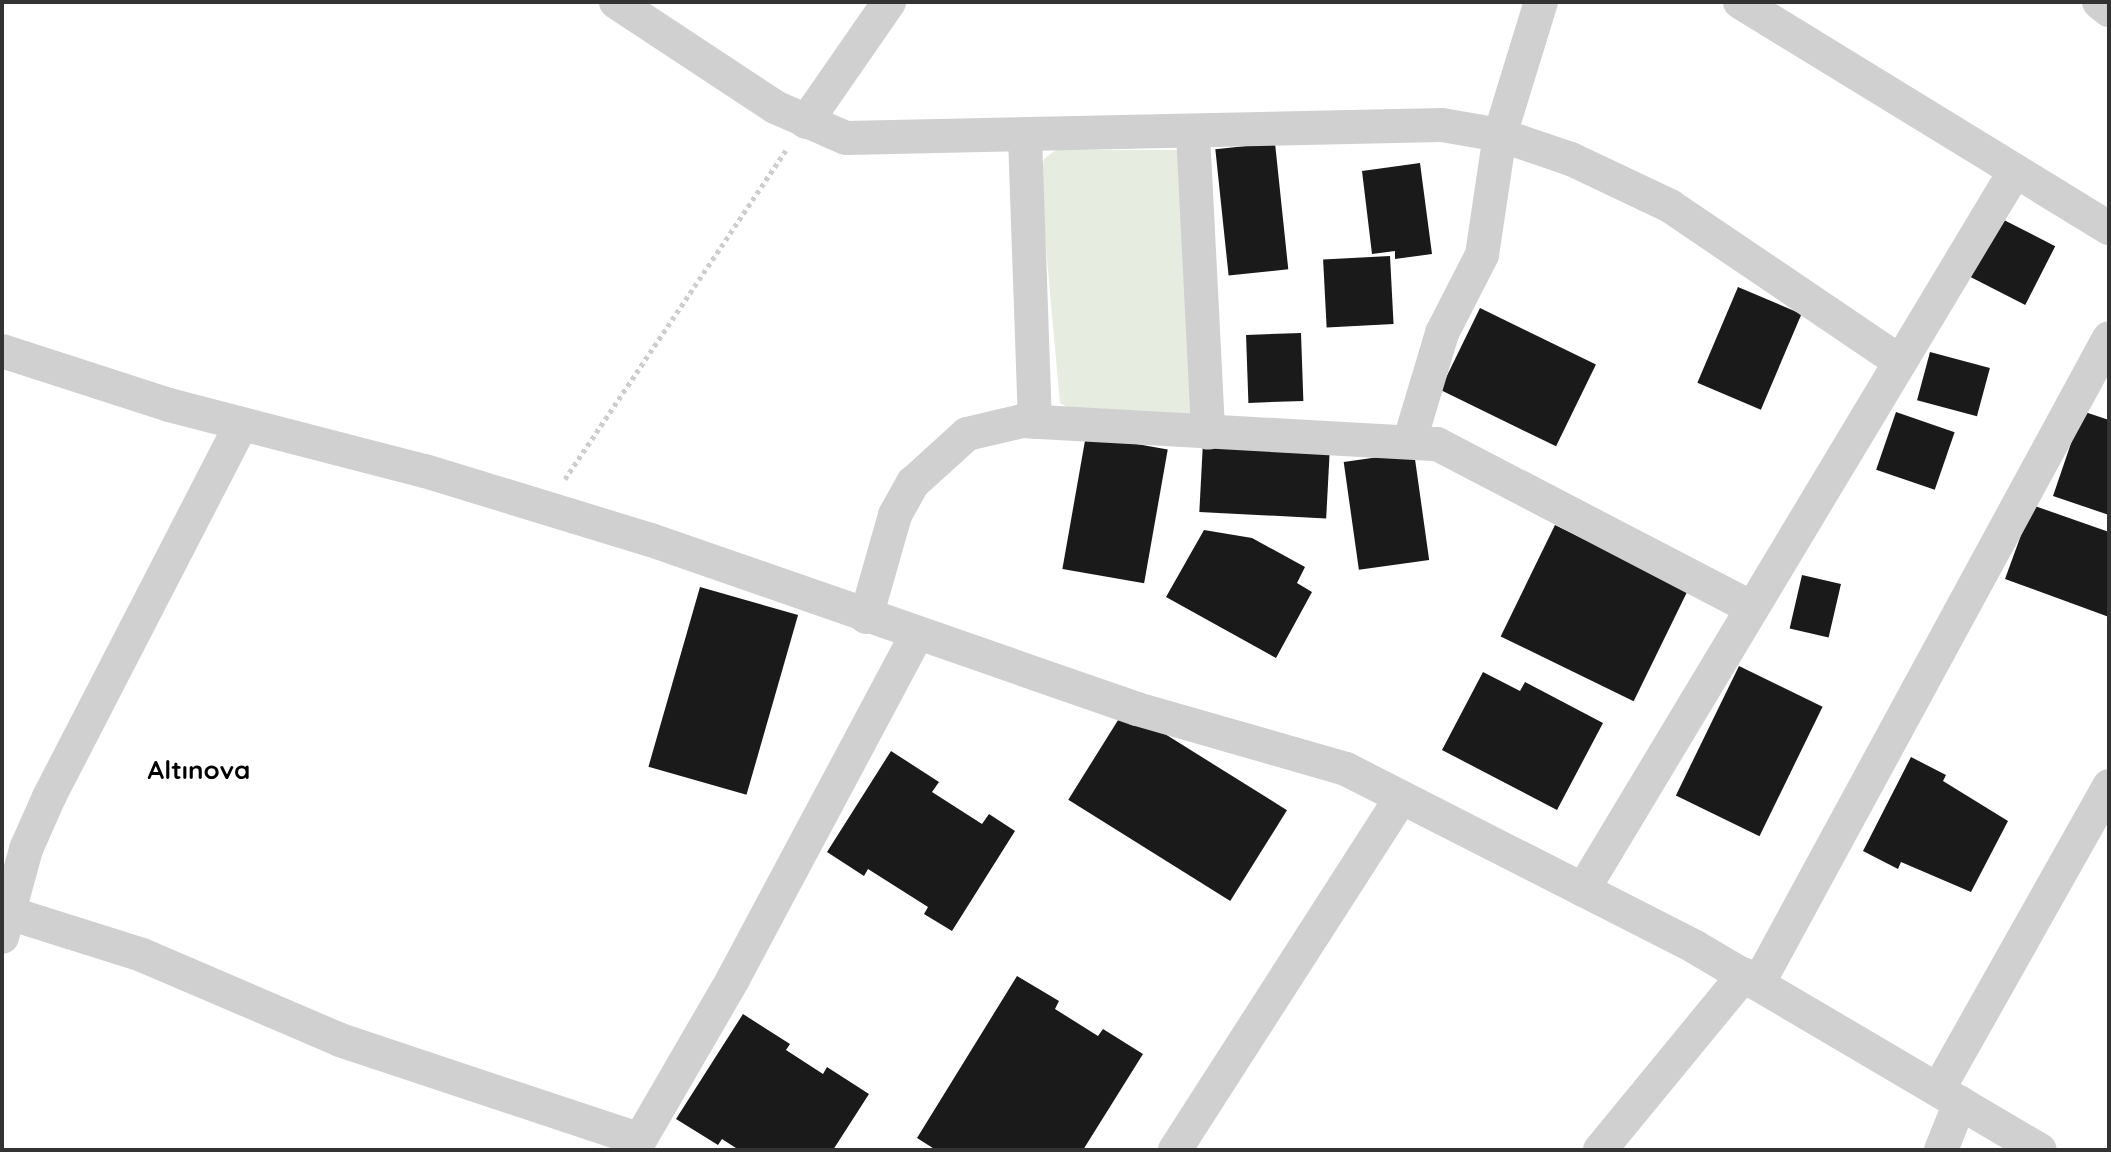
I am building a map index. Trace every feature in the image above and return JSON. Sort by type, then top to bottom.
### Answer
[{"type":"street","points":[[616,2],[775,107],[806,122],[862,140],[1442,125],[1500,135],[1571,159],[1670,206],[1900,362]]},
{"type":"street","points":[[806,122],[889,2]]},
{"type":"street","points":[[1410,440],[1437,344],[1482,255],[1500,135],[1541,2]]},
{"type":"street","points":[[1740,2],[2109,228]]},
{"type":"street","points":[[2099,2],[2109,10]]},
{"type":"street","points":[[1193,133],[1208,433]]},
{"type":"street","points":[[1025,137],[1035,422]]},
{"type":"street","points":[[1583,890],[2015,171]]},
{"type":"street","points":[[1600,1150],[1751,980],[2109,338]]},
{"type":"street","points":[[2,351],[241,425],[425,471],[651,540],[1137,709],[1346,769],[1751,980],[2040,1150]]},
{"type":"street","points":[[866,617],[895,515],[913,483],[941,452],[967,434],[996,424],[1035,422],[1208,433],[1410,440],[1452,449],[1752,608]]},
{"type":"street","points":[[241,425],[143,625],[49,797],[26,849],[5,925],[142,955],[340,1040],[637,1145],[726,992],[917,634]]},
{"type":"street","points":[[1941,1150],[1949,1096],[2109,786]]},
{"type":"street","points":[[1175,1150],[1401,798]]},
{"type":"path","points":[[545,509],[806,122]]},
{"type":"shaded area","points":[[1056,150],[1178,150],[1192,416],[1069,408],[1060,403],[1040,181],[1044,159]]},
{"type":"building","points":[[1275,143],[1288,269],[1229,276],[1215,149]]},
{"type":"building","points":[[1420,163],[1432,254],[1395,259],[1395,251],[1372,254],[1362,171]]},
{"type":"building","points":[[2000,218],[2055,246],[2025,305],[1970,277]]},
{"type":"building","points":[[1390,256],[1394,324],[1327,327],[1323,260]]},
{"type":"building","points":[[1738,287],[1802,314],[1761,410],[1697,383]]},
{"type":"building","points":[[1480,308],[1596,365],[1556,446],[1440,390]]},
{"type":"building","points":[[1301,333],[1303,401],[1248,403],[1246,335]]},
{"type":"building","points":[[1930,352],[1990,368],[1977,416],[1917,400]]},
{"type":"building","points":[[2082,411],[2109,420],[2109,515],[2053,496]]},
{"type":"building","points":[[1896,412],[1955,432],[1935,490],[1876,470]]},
{"type":"building","points":[[1086,435],[1168,449],[1144,583],[1062,569]]},
{"type":"building","points":[[1203,442],[1330,449],[1326,519],[1199,512]]},
{"type":"building","points":[[1414,452],[1429,560],[1359,570],[1344,462]]},
{"type":"building","points":[[2032,505],[2109,532],[2109,617],[2005,579]]},
{"type":"building","points":[[1555,525],[1688,590],[1634,701],[1501,636]]},
{"type":"building","points":[[1204,530],[1252,538],[1305,567],[1297,583],[1312,592],[1276,658],[1166,597]]},
{"type":"building","points":[[1802,575],[1841,584],[1829,638],[1790,629]]},
{"type":"building","points":[[700,587],[798,615],[747,795],[648,767]]},
{"type":"building","points":[[1739,666],[1823,707],[1759,836],[1676,795]]},
{"type":"building","points":[[1483,672],[1520,691],[1525,682],[1603,723],[1557,810],[1442,750]]},
{"type":"building","points":[[1125,709],[1287,810],[1230,901],[1068,800]]},
{"type":"building","points":[[891,751],[939,782],[932,792],[982,824],[989,814],[1015,831],[952,931],[924,914],[928,907],[868,869],[864,876],[827,852]]},
{"type":"building","points":[[1911,757],[1946,775],[1943,781],[2008,821],[1971,892],[1901,862],[1898,869],[1863,851]]},
{"type":"building","points":[[1017,976],[1059,1001],[1055,1009],[1098,1036],[1103,1029],[1143,1054],[1083,1150],[936,1150],[917,1138]]},
{"type":"building","points":[[743,1014],[790,1044],[786,1050],[823,1074],[827,1067],[869,1094],[833,1150],[739,1150],[722,1139],[718,1145],[676,1119]]},
{"type":"district","name":"Altınova","points":[[199,770]]}]
